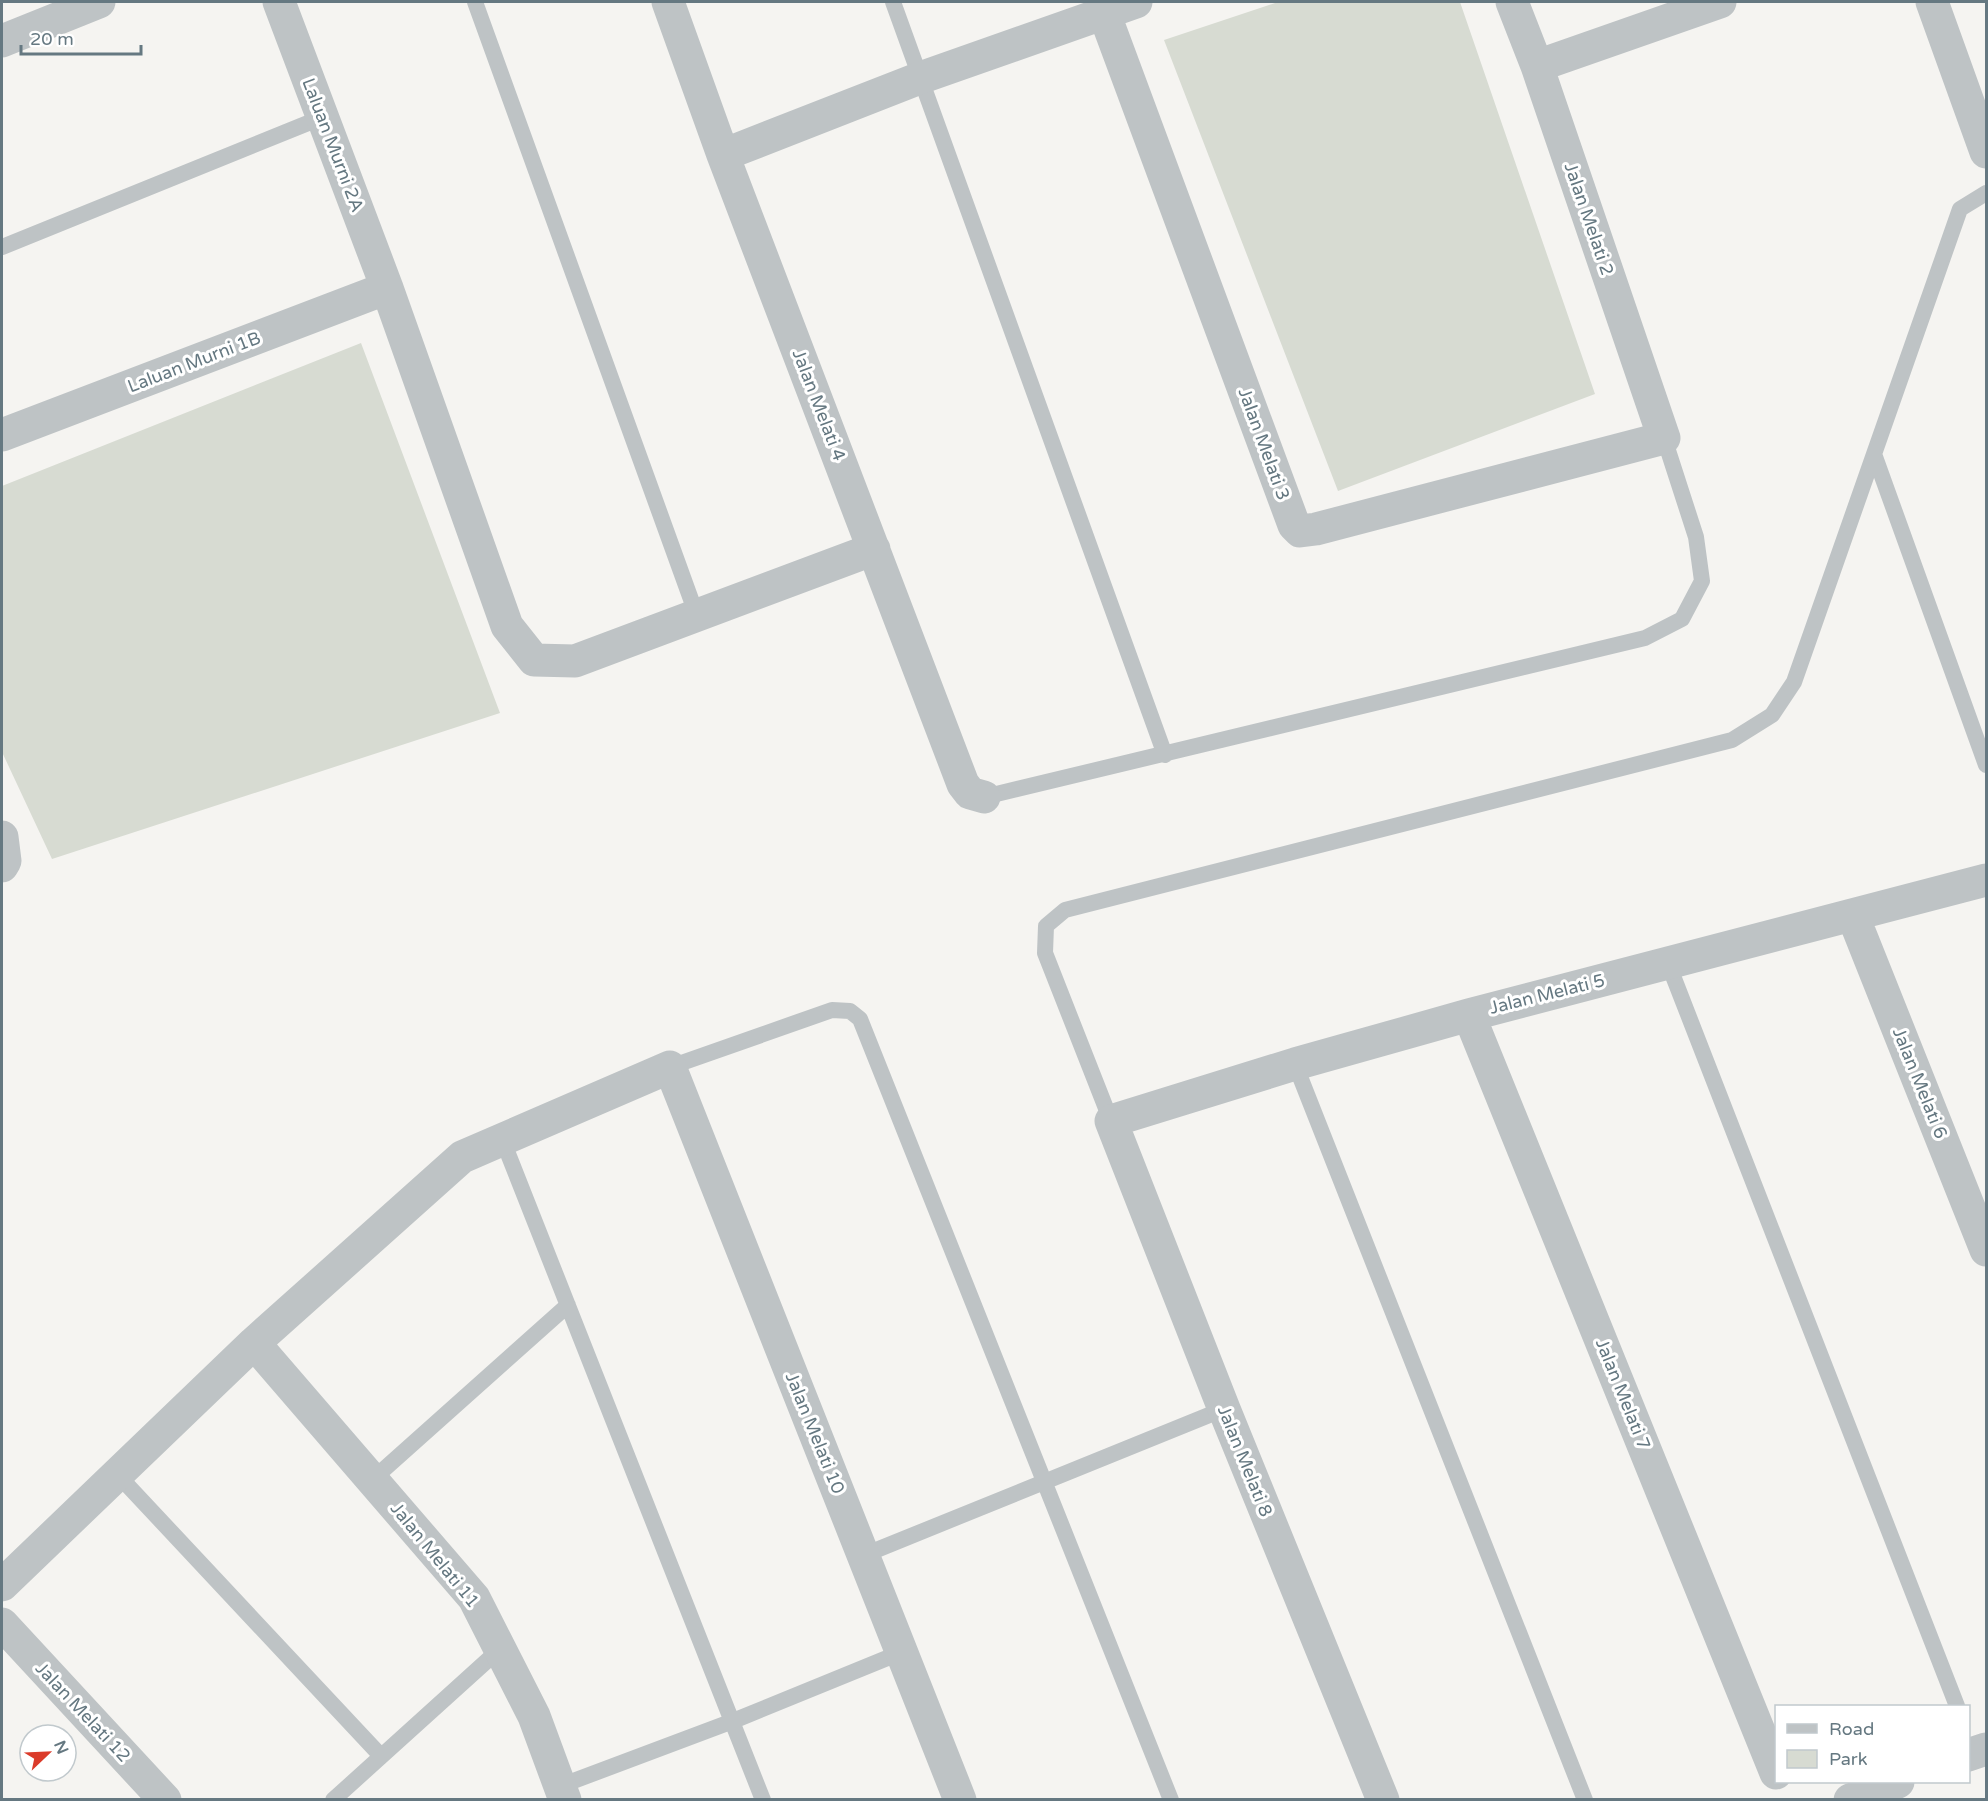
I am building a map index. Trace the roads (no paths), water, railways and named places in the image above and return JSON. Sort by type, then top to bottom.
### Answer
[{"type":"street","points":[[2,41],[99,2]]},
{"type":"street","name":"Laluan Murni 2A","points":[[279,2],[387,288],[507,626],[534,660],[575,661],[697,615]]},
{"type":"street","name":"Jalan Melati 4","points":[[668,2],[723,155],[963,784],[970,793],[984,797]]},
{"type":"street","points":[[723,155],[1102,7],[1136,2]]},
{"type":"street","name":"Jalan Melati 2","points":[[1512,2],[1537,66],[1664,438]]},
{"type":"street","points":[[1932,2],[1986,152]]},
{"type":"street","points":[[1537,66],[1714,3]]},
{"type":"street","name":"Jalan Melati 3","points":[[1102,7],[1296,529],[1316,529],[1664,438]]},
{"type":"street","name":"Laluan Murni 1B","points":[[2,435],[387,288]]},
{"type":"street","points":[[697,615],[874,549]]},
{"type":"street","points":[[2,837],[5,861],[2,866]]},
{"type":"street","name":"Jalan Melati 5","points":[[1111,1121],[1295,1064],[1469,1015],[1986,880]]},
{"type":"street","name":"Jalan Melati 6","points":[[1853,916],[1986,1250]]},
{"type":"street","name":"Jalan Melati 7","points":[[1469,1015],[1775,1771]]},
{"type":"street","points":[[2,1585],[254,1343],[462,1157],[670,1067]]},
{"type":"street","name":"Jalan Melati 10","points":[[670,1067],[960,1800]]},
{"type":"street","name":"Jalan Melati 8","points":[[1111,1121],[1224,1409],[1383,1800]]},
{"type":"street","name":"Jalan Melati 11","points":[[254,1343],[474,1599],[534,1716],[562,1793]]},
{"type":"street","name":"Jalan Melati 12","points":[[2,1624],[165,1800]]},
{"type":"street","points":[[1780,1783],[1787,1800]]},
{"type":"street","points":[[1850,1800],[1895,1783]]},
{"type":"lane","points":[[475,2],[697,615]]},
{"type":"lane","points":[[893,2],[1165,755]]},
{"type":"lane","points":[[2,247],[323,117]]},
{"type":"lane","points":[[1111,1121],[1046,954],[1046,926],[1065,910],[1732,740],[1772,715],[1794,682],[1960,209],[1986,194]]},
{"type":"lane","points":[[984,797],[1645,638],[1682,620],[1702,581],[1696,537],[1664,438]]},
{"type":"lane","points":[[1874,454],[1986,765]]},
{"type":"lane","points":[[1668,963],[1956,1705]]},
{"type":"lane","points":[[670,1067],[832,1010],[850,1011],[860,1019],[1171,1800]]},
{"type":"lane","points":[[1295,1064],[1585,1800]]},
{"type":"lane","points":[[503,1141],[763,1800]]},
{"type":"lane","points":[[372,1480],[568,1305]]},
{"type":"lane","points":[[864,1555],[1044,1480],[1224,1409]]},
{"type":"lane","points":[[117,1474],[381,1756]]},
{"type":"lane","points":[[333,1800],[500,1649]]},
{"type":"lane","points":[[562,1793],[902,1652]]}]
